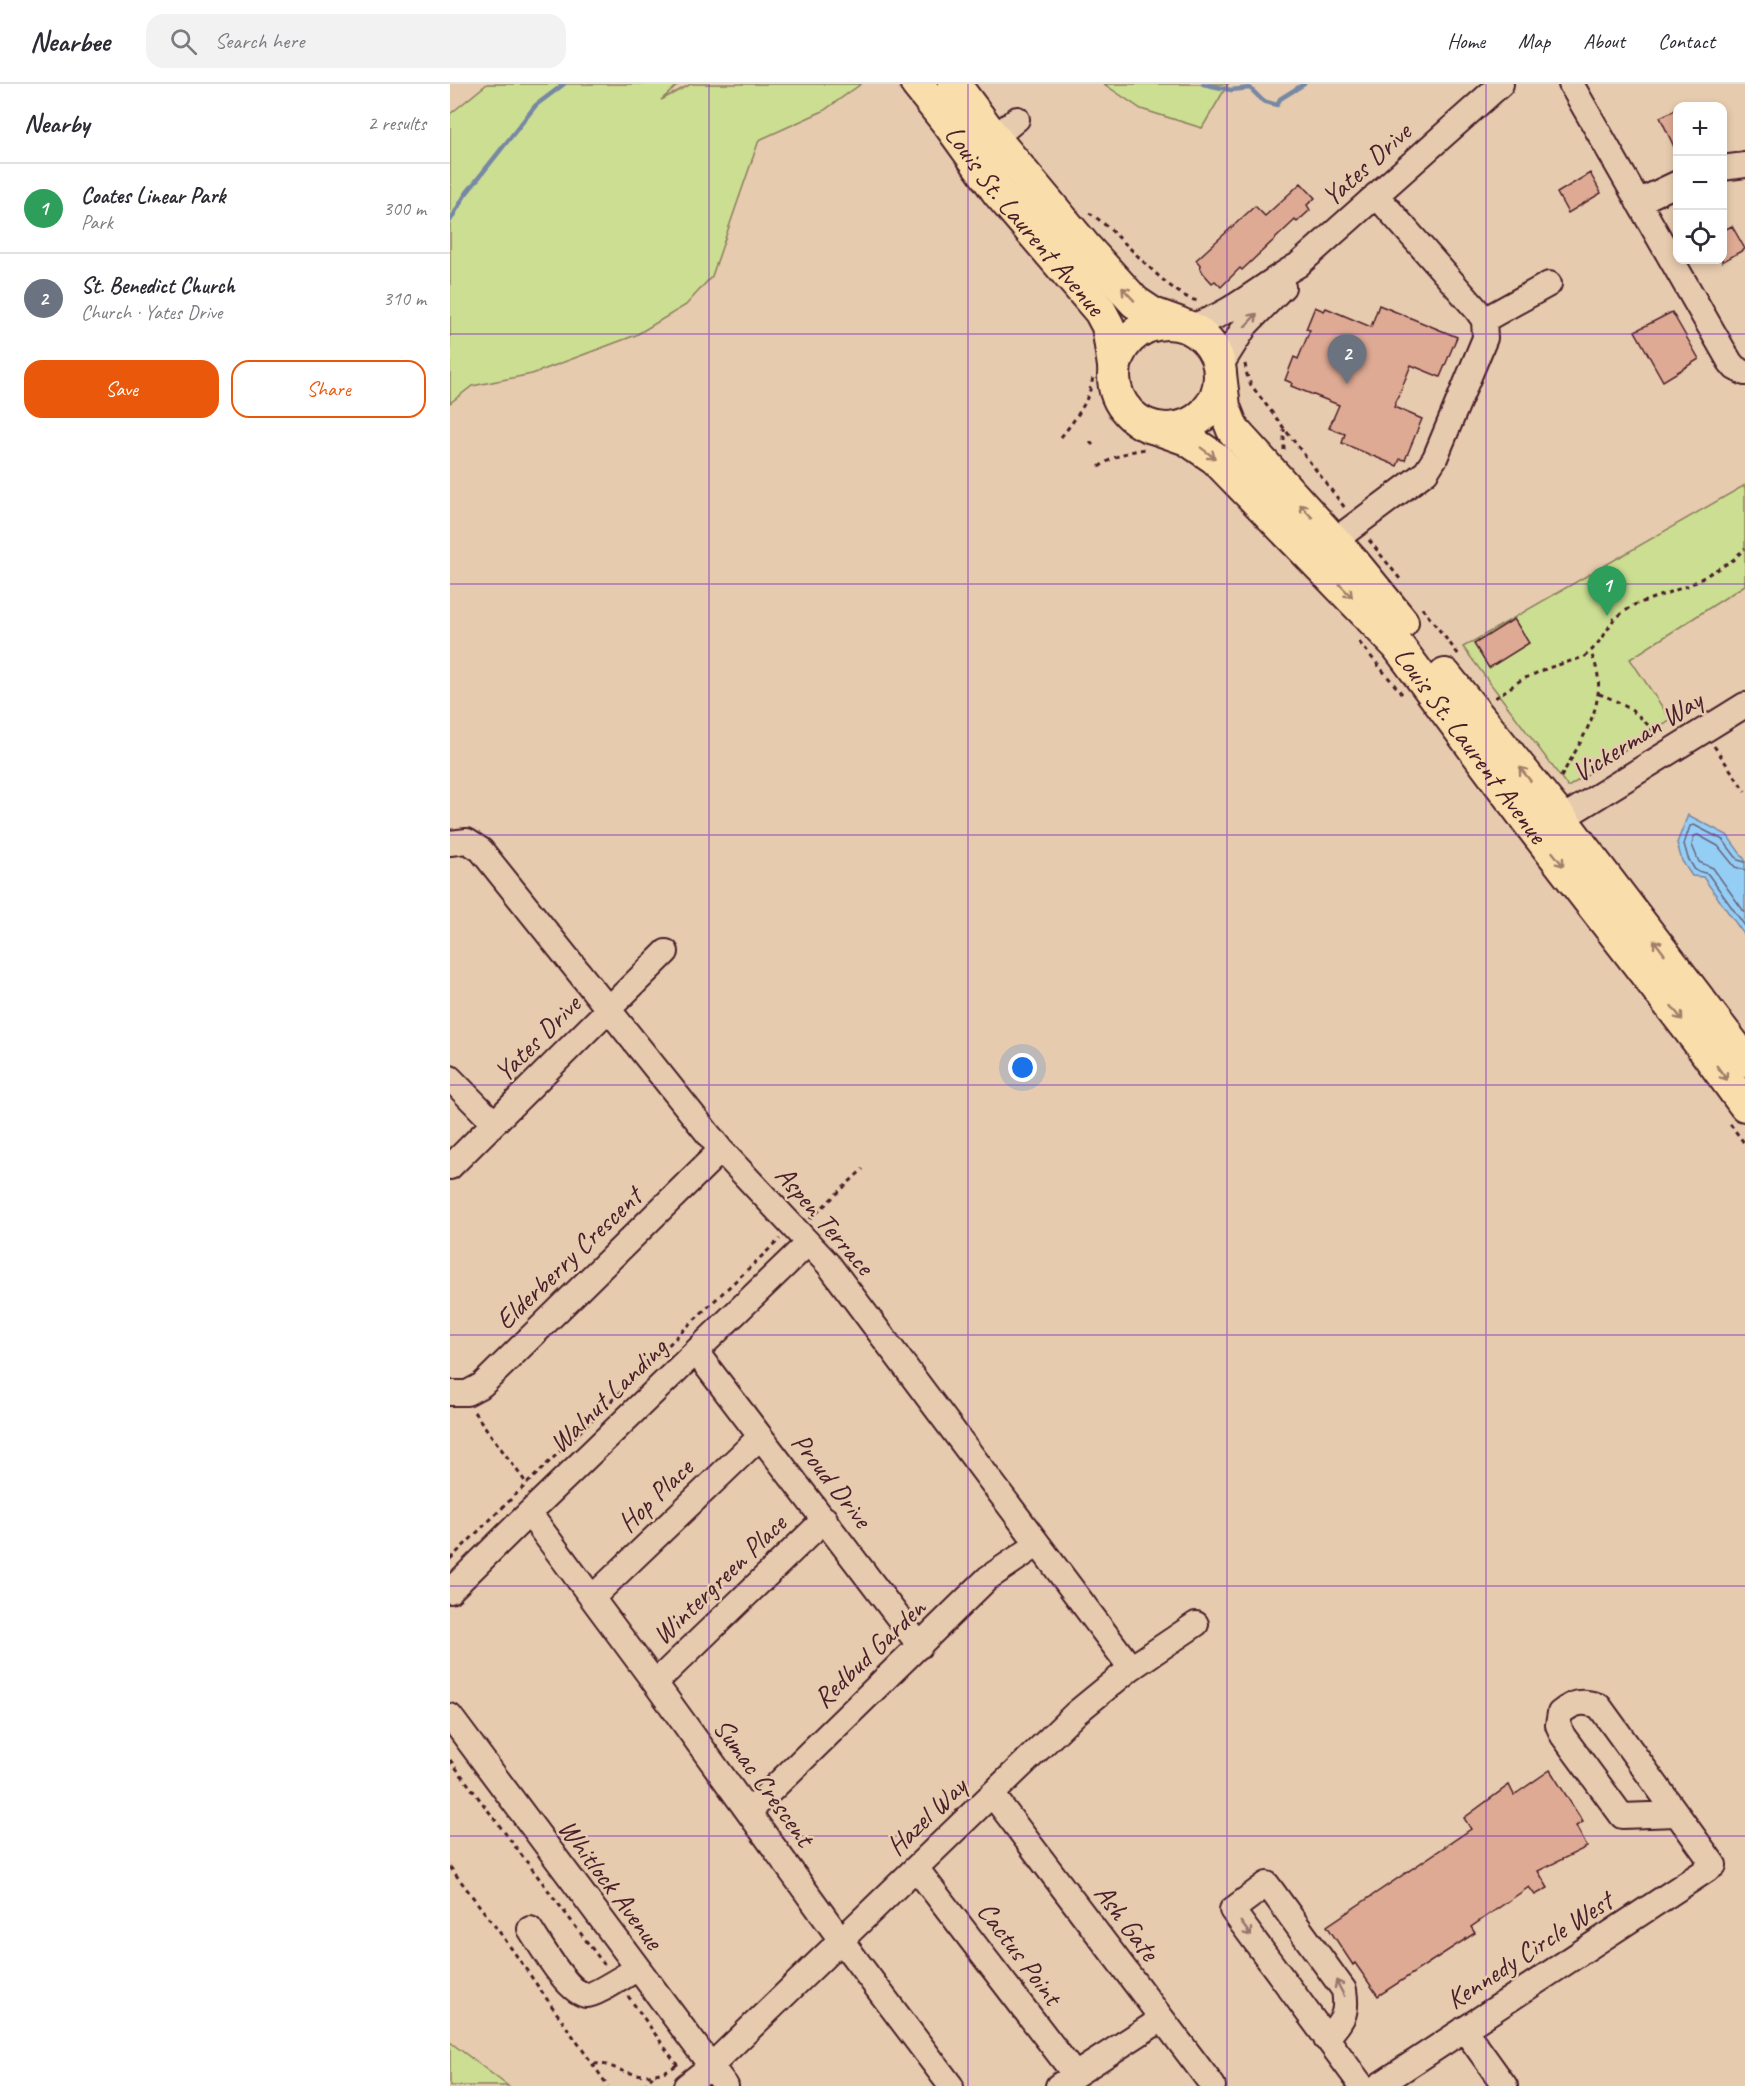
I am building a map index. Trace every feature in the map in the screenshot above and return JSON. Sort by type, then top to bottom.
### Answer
[{"type":"main road","name":"Louis St. Laurent Avenue","points":[[917,84],[998,192],[1100,311],[1108,326],[1103,368]]},
{"type":"main road","name":"Louis St. Laurent Avenue","points":[[954,84],[1006,129],[1085,247],[1135,302],[1153,314],[1190,317]]},
{"type":"main road","points":[[1190,317],[1215,351],[1219,371],[1218,388],[1206,411],[1195,420],[1169,429],[1152,439],[1144,425],[1124,408],[1103,368],[1130,337],[1144,327],[1190,317]]},
{"type":"main road","name":"Louis St. Laurent Avenue","points":[[1219,371],[1224,407],[1233,430],[1334,541],[1562,819],[1745,1060]]},
{"type":"main road","name":"Louis St. Laurent Avenue","points":[[1152,439],[1187,439],[1215,458],[1397,645],[1533,828],[1698,1041],[1734,1111]]},
{"type":"street","name":"Yates Drive","points":[[1190,317],[1205,322],[1234,308],[1298,265],[1501,84]]},
{"type":"street","points":[[1571,84],[1730,363],[1745,373]]},
{"type":"street","points":[[1727,167],[1745,165]]},
{"type":"street","points":[[1638,202],[1673,185]]},
{"type":"street","points":[[1334,541],[1420,477],[1431,465],[1485,338],[1484,320],[1476,309],[1376,195]]},
{"type":"street","name":"Yates Drive","points":[[1219,371],[1246,325],[1284,286],[1298,265]]},
{"type":"street","points":[[1484,320],[1550,284]]},
{"type":"street","name":"Vickerman Way","points":[[1562,819],[1745,705]]},
{"type":"street","name":"Aspen Terrace","points":[[450,843],[467,841],[482,850],[722,1150],[806,1234],[1131,1668]]},
{"type":"street","name":"Yates Drive","points":[[450,1167],[666,952]]},
{"type":"street","points":[[450,1078],[494,1123]]},
{"type":"street","name":"Elderberry Crescent","points":[[458,1393],[482,1385],[722,1150]]},
{"type":"street","name":"Walnut Landing","points":[[450,1592],[530,1501],[696,1352],[806,1234]]},
{"type":"street","name":"Proud Drive","points":[[696,1352],[921,1646]]},
{"type":"street","name":"Hop Place","points":[[592,1597],[760,1437]]},
{"type":"street","name":"Sumac Crescent","points":[[530,1501],[592,1597],[841,1941],[951,2086]]},
{"type":"street","name":"Wintergreen Place","points":[[655,1683],[825,1519]]},
{"type":"street","name":"Redbud Garden","points":[[749,1812],[988,1578],[1037,1545]]},
{"type":"street","name":"Hazel Way","points":[[685,2078],[711,2066],[1076,1713],[1131,1668],[1196,1623]]},
{"type":"street","points":[[1586,1701],[1599,1706],[1676,1814],[1622,1816],[1563,1736],[1558,1725],[1560,1713],[1572,1704],[1586,1701]]},
{"type":"street","name":"Whitlock Avenue","points":[[450,1716],[626,1974],[711,2066],[726,2086]]},
{"type":"street","name":"Ash Gate","points":[[992,1794],[1213,2086]]},
{"type":"street","name":"Kennedy Circle West","points":[[1378,2086],[1714,1865],[1676,1814]]},
{"type":"street","name":"Cactus Point","points":[[916,1868],[1067,2081]]},
{"type":"street","points":[[1326,2039],[1344,2019],[1346,2005],[1344,1990],[1267,1884],[1232,1910],[1326,2039],[1362,2086]]},
{"type":"street","points":[[530,1929],[569,1985],[578,1993],[591,1994],[626,1974]]},
{"type":"street","points":[[1067,2081],[1162,2019]]},
{"type":"street","points":[[1464,2029],[1505,2086]]},
{"type":"path","points":[[1087,213],[1095,217],[1174,290],[1186,298],[1190,317]]},
{"type":"path","points":[[1061,437],[1073,423],[1086,400],[1092,381],[1103,368]]},
{"type":"path","points":[[1098,467],[1116,456],[1133,451],[1152,439]]},
{"type":"path","points":[[1493,699],[1521,680],[1548,668],[1584,657],[1603,637],[1614,619],[1634,605],[1690,585],[1733,560],[1745,548]]},
{"type":"path","points":[[1354,636],[1404,697]]},
{"type":"path","points":[[1562,777],[1598,701],[1600,679],[1596,662],[1590,652]]},
{"type":"path","points":[[1599,693],[1621,703],[1649,724],[1667,753]]},
{"type":"path","points":[[1703,731],[1745,791]]},
{"type":"path","points":[[1734,1111],[1745,1144]]},
{"type":"path","points":[[806,1234],[863,1169]]},
{"type":"path","points":[[450,1559],[742,1274],[784,1236]]},
{"type":"path","points":[[458,1393],[526,1484],[530,1501]]},
{"type":"path","points":[[450,1760],[626,1974],[685,2078]]},
{"type":"path","points":[[450,1867],[608,2086]]},
{"type":"path","points":[[594,2064],[602,2063],[627,2072],[653,2075],[667,2072],[685,2078]]},
{"type":"path","points":[[644,2086],[653,2075]]},
{"type":"green space","points":[[487,84],[679,84],[661,100],[691,84],[861,84],[823,111],[759,140],[712,276],[686,305],[636,335],[532,374],[472,386],[450,403],[450,114]]},
{"type":"green space","points":[[1104,84],[1228,84],[1202,128],[1141,109]]},
{"type":"green space","points":[[1745,485],[1745,585],[1630,659],[1671,720],[1568,787],[1463,647]]},
{"type":"green space","points":[[450,2042],[508,2086],[450,2086]]},
{"type":"water","points":[[1688,815],[1727,835],[1745,860],[1745,936],[1703,877],[1692,876],[1682,861],[1677,843]]},
{"type":"building","points":[[1673,111],[1673,145],[1660,117]]},
{"type":"building","points":[[1590,173],[1601,193],[1568,213],[1557,193]]},
{"type":"building","points":[[1301,183],[1315,198],[1307,205],[1310,210],[1297,222],[1295,220],[1221,287],[1215,281],[1212,283],[1196,260],[1255,206],[1265,216]]},
{"type":"building","points":[[1732,226],[1745,249],[1727,259],[1727,228]]},
{"type":"building","points":[[1379,305],[1457,337],[1440,377],[1411,365],[1394,407],[1422,419],[1405,460],[1400,459],[1397,466],[1342,443],[1345,434],[1329,428],[1339,405],[1291,386],[1292,383],[1285,380],[1294,357],[1298,359],[1310,330],[1306,329],[1315,307],[1324,311],[1326,308],[1371,327]]},
{"type":"building","points":[[1672,312],[1699,359],[1663,381],[1635,331]]},
{"type":"building","points":[[1514,619],[1529,643],[1489,668],[1474,644]]},
{"type":"building","points":[[1550,1770],[1583,1822],[1576,1826],[1587,1847],[1538,1871],[1548,1888],[1535,1895],[1529,1887],[1471,1927],[1475,1933],[1378,1996],[1355,1963],[1353,1965],[1327,1926],[1471,1829],[1464,1818],[1509,1785],[1514,1795]]},
{"type":"waterway","points":[[450,221],[465,195],[536,105],[564,84]]},
{"type":"waterway","points":[[1203,84],[1231,90],[1250,88],[1263,101],[1277,105],[1280,99],[1304,84]]},
{"type":"place","name":"St. Benedict Church","points":[[1347,384]]},
{"type":"place","name":"Coates Linear Park","points":[[1607,616]]}]
